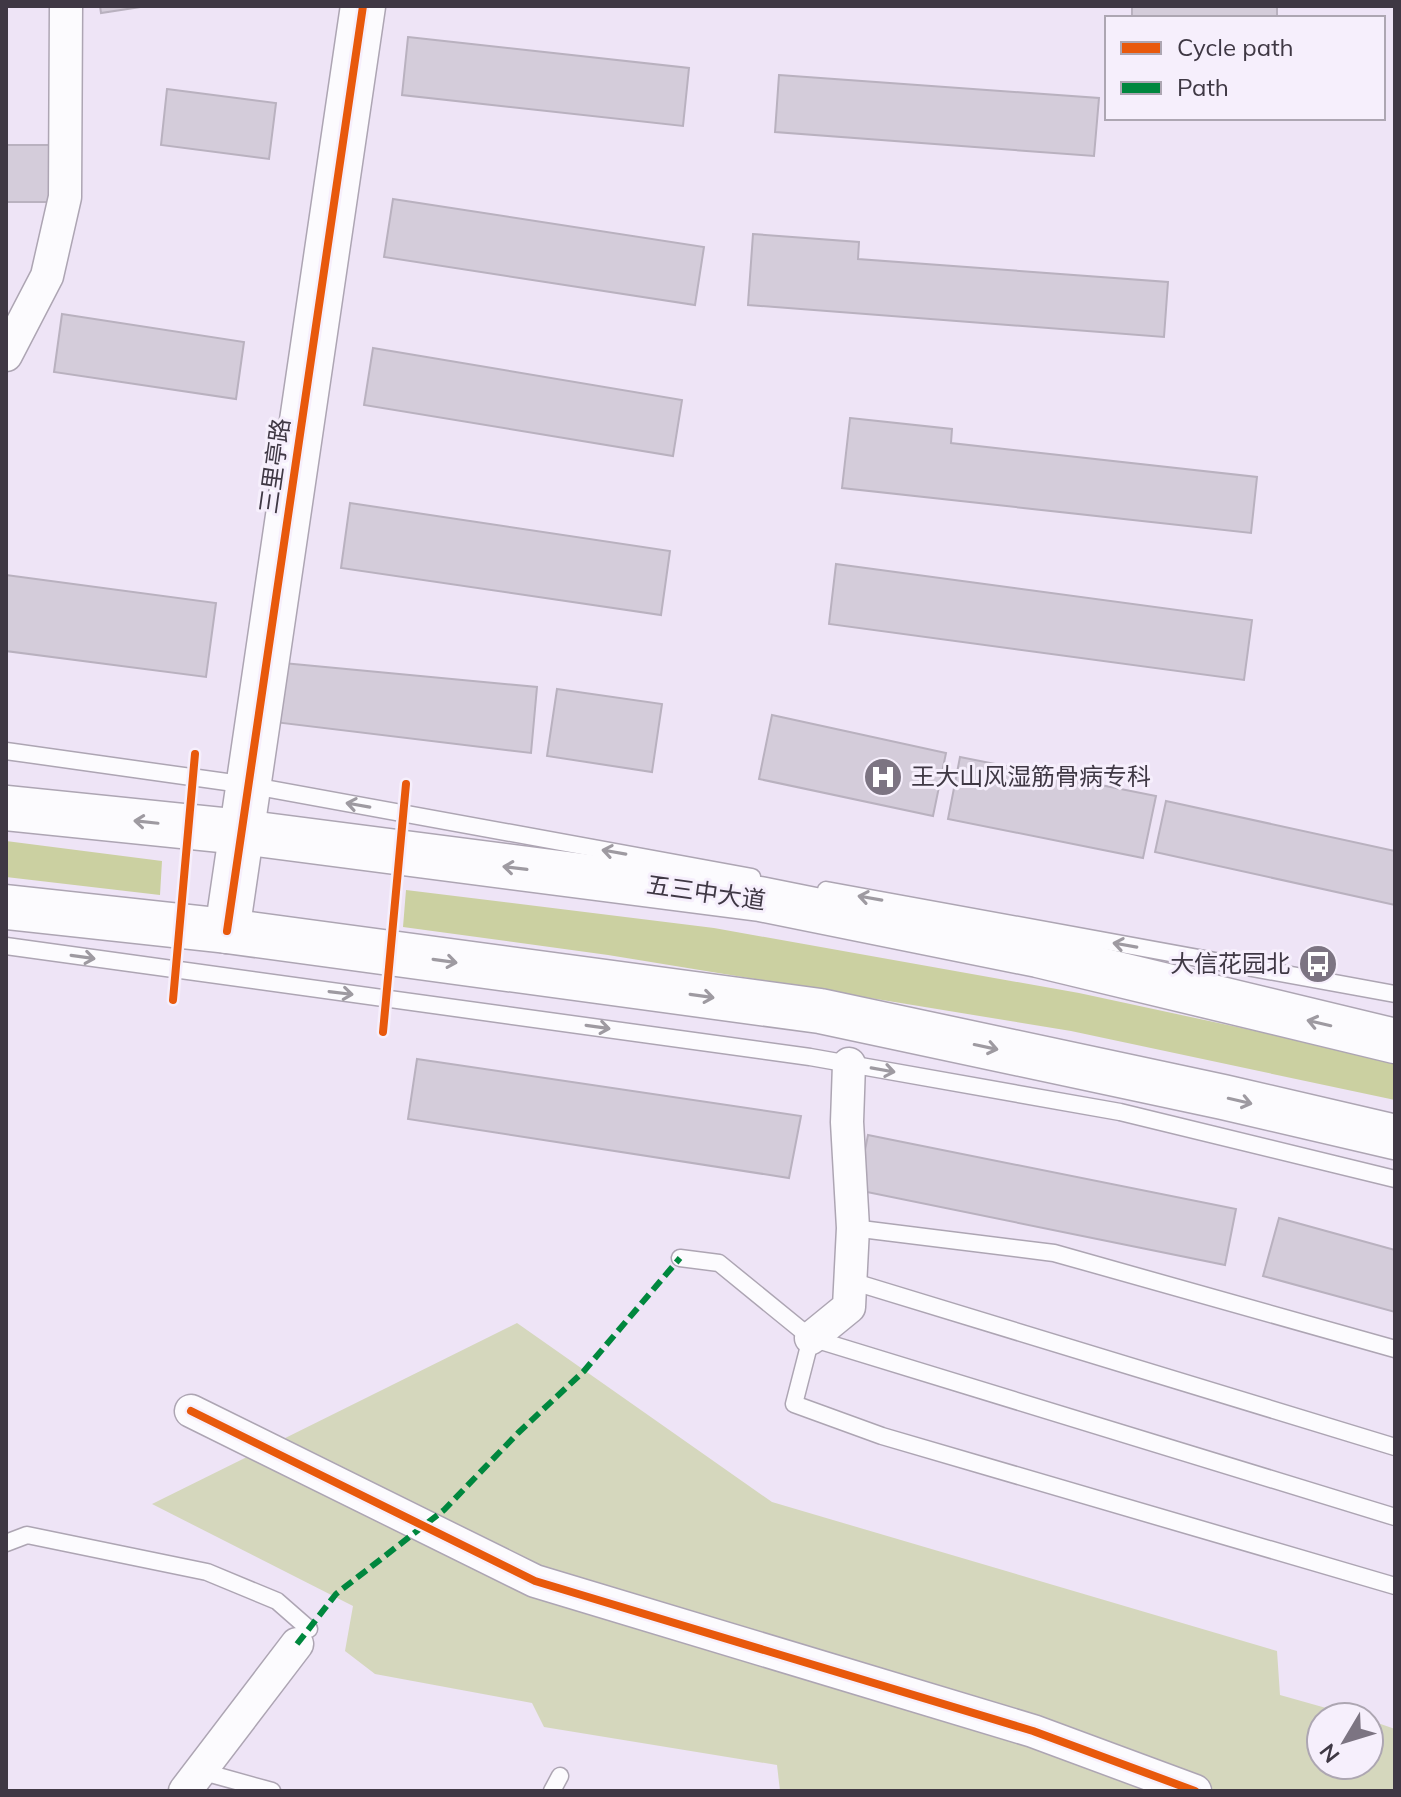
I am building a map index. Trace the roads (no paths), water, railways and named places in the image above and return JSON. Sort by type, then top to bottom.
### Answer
[{"type":"main road","name":"三里亭路","points":[[227,931],[363,6]]},
{"type":"main road","name":"五三中大道","points":[[6,808],[241,832],[760,899],[1038,955],[1395,1041]]},
{"type":"main road","points":[[6,907],[227,931],[820,1011],[1395,1137]]},
{"type":"street","points":[[6,355],[47,276],[65,197],[66,6]]},
{"type":"street","points":[[811,1338],[849,1307],[853,1228],[847,1122],[849,1064]]},
{"type":"street","points":[[191,1411],[535,1581],[1033,1731],[1195,1791]]},
{"type":"street","points":[[193,1781],[303,1637]]},
{"type":"lane","points":[[6,751],[248,785],[766,879]]},
{"type":"lane","points":[[813,888],[1395,994]]},
{"type":"lane","points":[[6,946],[849,1064],[1120,1112],[1395,1179]]},
{"type":"lane","points":[[853,1228],[1054,1253],[1395,1349]]},
{"type":"lane","points":[[680,1258],[719,1263],[811,1338],[1395,1517]]},
{"type":"lane","points":[[851,1281],[1395,1447]]},
{"type":"lane","points":[[811,1338],[794,1404],[882,1436],[1395,1586]]},
{"type":"lane","points":[[6,1543],[27,1535],[207,1572],[277,1601],[303,1637]]},
{"type":"lane","points":[[193,1781],[272,1791]]},
{"type":"place","name":"王大山风湿筋骨病专科","points":[[883,777]]},
{"type":"place","name":"大信花园北","points":[[1318,964]]}]
